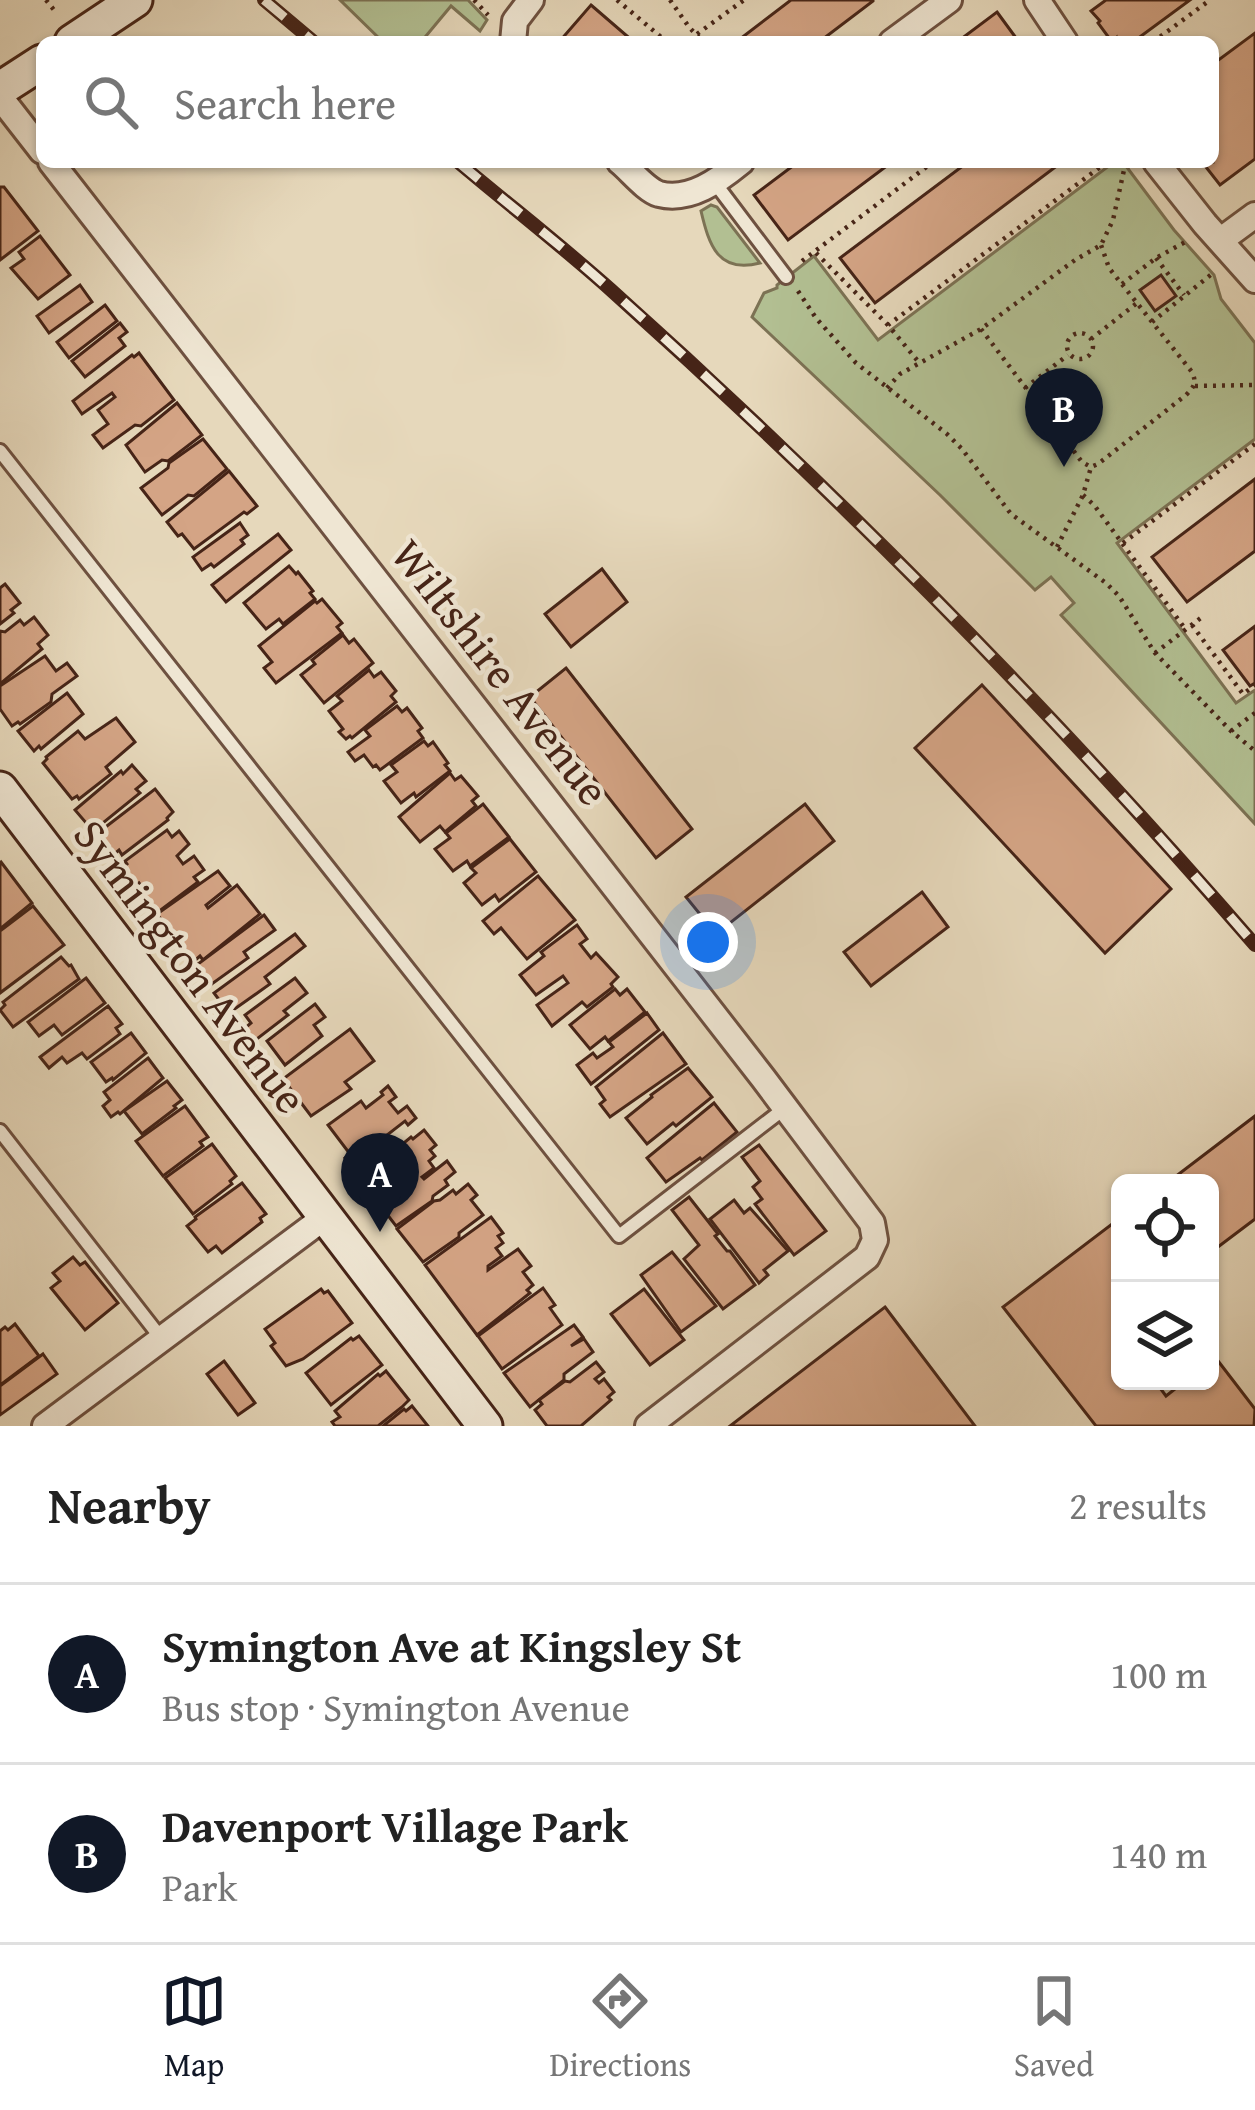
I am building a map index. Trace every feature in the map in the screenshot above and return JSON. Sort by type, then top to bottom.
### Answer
[{"type":"street","points":[[81,36],[136,0]]},
{"type":"street","points":[[514,36],[515,21],[531,0]]},
{"type":"street","points":[[900,36],[949,0]]},
{"type":"street","points":[[1036,0],[1061,36]]},
{"type":"street","points":[[36,66],[0,93],[36,143]]},
{"type":"street","name":"Wiltshire Avenue","points":[[56,168],[872,1222],[875,1240],[867,1257],[648,1426]]},
{"type":"street","points":[[627,168],[657,194],[683,194],[715,183],[734,168]]},
{"type":"street","points":[[1161,168],[1255,280]]},
{"type":"street","points":[[1221,240],[1255,214]]},
{"type":"street","name":"Symington Avenue","points":[[0,789],[485,1426]]},
{"type":"street","points":[[45,1426],[325,1217]]},
{"type":"lane","points":[[715,183],[786,278]]},
{"type":"lane","points":[[0,451],[620,1236],[785,1108]]},
{"type":"lane","points":[[0,1131],[162,1339]]},
{"type":"path","points":[[46,0],[54,10]]},
{"type":"path","points":[[474,0],[493,19]]},
{"type":"path","points":[[617,0],[660,36]]},
{"type":"path","points":[[670,0],[696,36]]},
{"type":"path","points":[[704,36],[743,0]]},
{"type":"path","points":[[1161,36],[1210,0]]},
{"type":"path","points":[[798,264],[925,168]]},
{"type":"path","points":[[888,326],[1099,168]]},
{"type":"path","points":[[887,388],[900,374],[981,329],[1101,245],[1126,168]]},
{"type":"path","points":[[1122,284],[1187,241]]},
{"type":"path","points":[[1101,245],[1109,268],[1192,372],[1195,386]]},
{"type":"path","points":[[815,251],[919,362]]},
{"type":"path","points":[[1156,258],[1184,295]]},
{"type":"path","points":[[1152,322],[1216,271]]},
{"type":"path","points":[[786,278],[846,352],[947,434],[1012,514],[1119,596],[1155,653],[1255,751]]},
{"type":"path","points":[[1091,338],[1137,303]]},
{"type":"path","points":[[981,329],[1082,462],[1091,466]]},
{"type":"path","points":[[1084,334],[1091,338],[1094,346],[1088,357],[1070,354],[1071,337],[1084,334]]},
{"type":"path","points":[[1025,388],[1070,354]]},
{"type":"path","points":[[1057,547],[1083,495],[1091,466],[1195,386],[1255,386]]},
{"type":"path","points":[[1123,543],[1255,444]]},
{"type":"path","points":[[1083,495],[1243,694],[1255,685]]},
{"type":"path","points":[[1155,653],[1202,617]]},
{"type":"path","points":[[1231,731],[1255,713]]},
{"type":"green space","points":[[340,0],[468,0],[487,20],[480,31],[451,6],[426,36],[377,36]]},
{"type":"green space","points":[[1106,168],[1128,168],[1214,275],[1221,299],[1255,343],[1255,439],[1117,543],[1236,703],[1255,690],[1255,824],[1061,615],[1074,603],[1051,577],[1035,590],[752,317],[764,293],[777,288],[814,256],[878,340]]},
{"type":"green space","points":[[711,205],[760,263],[734,264],[718,254],[701,211]]},
{"type":"building","points":[[791,0],[873,0],[827,36],[744,36]]},
{"type":"building","points":[[1106,0],[1190,0],[1141,36],[1108,36],[1091,11]]},
{"type":"building","points":[[591,5],[627,36],[564,36]]},
{"type":"building","points":[[997,12],[1015,36],[965,36]]},
{"type":"building","points":[[1255,33],[1255,159],[1220,185],[1207,168],[1219,168],[1219,60]]},
{"type":"building","points":[[790,168],[884,168],[788,240],[754,195]]},
{"type":"building","points":[[960,168],[1054,168],[875,303],[840,258]]},
{"type":"building","points":[[0,187],[38,231],[0,260]]},
{"type":"building","points":[[40,236],[70,275],[38,299],[11,268],[24,259],[19,252]]},
{"type":"building","points":[[1161,275],[1176,296],[1155,311],[1140,290]]},
{"type":"building","points":[[80,285],[92,302],[49,333],[37,316]]},
{"type":"building","points":[[105,305],[117,321],[69,358],[57,342]]},
{"type":"building","points":[[120,323],[127,332],[119,338],[125,346],[85,377],[72,361]]},
{"type":"building","points":[[139,353],[174,400],[103,448],[93,435],[108,424],[98,410],[115,397],[112,393],[82,414],[73,401]]},
{"type":"building","points":[[177,403],[202,435],[145,472],[126,445]]},
{"type":"building","points":[[203,439],[227,469],[162,515],[141,488]]},
{"type":"building","points":[[229,471],[257,506],[194,549],[167,522]]},
{"type":"building","points":[[1255,479],[1255,551],[1187,602],[1152,557]]},
{"type":"building","points":[[240,523],[248,535],[241,540],[244,544],[214,567],[211,564],[202,570],[193,557]]},
{"type":"building","points":[[278,534],[291,550],[226,602],[212,585]]},
{"type":"building","points":[[289,566],[315,599],[283,624],[279,619],[266,629],[244,603]]},
{"type":"building","points":[[602,569],[627,602],[571,647],[545,614]]},
{"type":"building","points":[[5,584],[20,603],[0,624],[0,588]]},
{"type":"building","points":[[322,599],[342,623],[337,627],[342,633],[276,683],[264,668],[272,662],[259,646]]},
{"type":"building","points":[[34,617],[48,635],[38,644],[42,649],[0,684],[0,631]]},
{"type":"building","points":[[1255,626],[1255,683],[1250,686],[1223,650]]},
{"type":"building","points":[[343,635],[349,643],[354,639],[373,663],[324,703],[301,675]]},
{"type":"building","points":[[45,656],[56,671],[67,663],[77,676],[52,694],[51,702],[12,726],[0,709],[0,686]]},
{"type":"building","points":[[566,668],[692,829],[656,858],[530,697]]},
{"type":"building","points":[[369,670],[374,677],[381,672],[396,691],[391,696],[396,702],[346,739],[329,711],[342,701],[337,696]]},
{"type":"building","points":[[982,685],[1171,889],[1105,953],[915,748]]},
{"type":"building","points":[[67,693],[83,714],[34,751],[18,731]]},
{"type":"building","points":[[397,706],[402,712],[407,708],[422,728],[418,731],[423,738],[380,770],[364,755],[355,761],[348,752],[370,736],[365,730]]},
{"type":"building","points":[[116,718],[135,742],[106,767],[111,774],[79,799],[72,799],[43,763],[46,757],[78,731],[85,739]]},
{"type":"building","points":[[424,741],[428,746],[433,742],[450,771],[401,803],[384,781],[397,772],[391,765]]},
{"type":"building","points":[[132,765],[146,781],[136,789],[140,793],[93,831],[75,810]]},
{"type":"building","points":[[450,773],[455,780],[461,776],[478,796],[472,801],[476,806],[445,832],[440,826],[420,842],[399,817]]},
{"type":"building","points":[[155,789],[173,812],[168,820],[122,855],[119,850],[112,856],[97,838]]},
{"type":"building","points":[[483,804],[509,837],[470,866],[467,861],[453,871],[435,849],[450,838],[446,833]]},
{"type":"building","points":[[805,804],[834,841],[716,934],[686,897]]},
{"type":"building","points":[[167,830],[172,837],[179,831],[189,844],[177,856],[183,864],[194,856],[204,870],[194,877],[198,882],[154,915],[139,895],[145,891],[139,883],[134,887],[121,869]]},
{"type":"building","points":[[510,839],[536,872],[499,901],[495,895],[482,905],[464,883],[476,873],[471,868]]},
{"type":"building","points":[[0,863],[32,903],[0,929]]},
{"type":"building","points":[[218,871],[230,886],[208,908],[237,885],[260,914],[203,960],[200,956],[193,962],[157,914]]},
{"type":"building","points":[[538,876],[575,920],[527,959],[501,928],[494,934],[483,921]]},
{"type":"building","points":[[922,892],[948,927],[871,986],[844,952]]},
{"type":"building","points":[[33,906],[64,945],[0,993],[0,931]]},
{"type":"building","points":[[264,915],[275,930],[244,952],[248,958],[209,986],[194,967]]},
{"type":"building","points":[[577,925],[587,939],[580,944],[591,958],[596,953],[618,977],[613,987],[587,1007],[582,1002],[552,1026],[537,1005],[568,983],[563,976],[536,995],[520,975]]},
{"type":"building","points":[[295,934],[305,946],[265,977],[270,984],[229,1013],[214,993]]},
{"type":"building","points":[[61,957],[79,979],[13,1027],[0,1010],[3,1002]]},
{"type":"building","points":[[86,978],[105,1003],[62,1035],[54,1025],[39,1036],[28,1022]]},
{"type":"building","points":[[295,978],[307,993],[253,1042],[244,1029],[251,1023],[245,1015]]},
{"type":"building","points":[[615,989],[620,995],[627,989],[645,1012],[590,1049],[570,1025]]},
{"type":"building","points":[[315,1004],[325,1017],[314,1025],[322,1036],[285,1065],[267,1041]]},
{"type":"building","points":[[108,1006],[122,1024],[116,1028],[120,1034],[87,1059],[82,1053],[67,1063],[62,1057],[49,1068],[40,1057]]},
{"type":"building","points":[[647,1013],[659,1030],[591,1084],[577,1065],[613,1047],[609,1042]]},
{"type":"building","points":[[350,1029],[374,1061],[345,1082],[351,1089],[311,1116],[283,1079]]},
{"type":"building","points":[[131,1033],[146,1053],[106,1082],[91,1062]]},
{"type":"building","points":[[663,1033],[686,1064],[610,1117],[596,1087]]},
{"type":"building","points":[[148,1058],[163,1078],[111,1117],[103,1106],[110,1100],[104,1092]]},
{"type":"building","points":[[688,1068],[712,1097],[647,1144],[626,1118]]},
{"type":"building","points":[[167,1081],[182,1100],[142,1134],[124,1111]]},
{"type":"building","points":[[388,1086],[396,1097],[389,1102],[398,1113],[407,1106],[416,1118],[387,1135],[392,1142],[354,1170],[345,1158],[350,1154],[328,1125],[361,1101],[366,1108]]},
{"type":"building","points":[[714,1103],[737,1132],[666,1182],[647,1158]]},
{"type":"building","points":[[185,1106],[208,1137],[163,1176],[136,1141]]},
{"type":"building","points":[[1255,1116],[1255,1219],[1219,1246],[1219,1174],[1179,1174]]},
{"type":"building","points":[[424,1130],[436,1145],[429,1161],[434,1168],[422,1177],[447,1161],[455,1172],[432,1201],[396,1226],[360,1179]]},
{"type":"building","points":[[212,1144],[236,1176],[193,1214],[165,1178]]},
{"type":"building","points":[[759,1145],[826,1231],[794,1255],[755,1204],[762,1199],[753,1187],[760,1181],[742,1157]]},
{"type":"building","points":[[242,1183],[266,1214],[222,1253],[216,1246],[208,1252],[187,1226]]},
{"type":"building","points":[[468,1184],[477,1195],[471,1200],[483,1215],[423,1262],[397,1229],[434,1201]]},
{"type":"building","points":[[689,1197],[755,1285],[723,1309],[684,1259],[699,1245],[672,1210]]},
{"type":"building","points":[[734,1200],[744,1213],[750,1208],[788,1251],[764,1270],[768,1275],[759,1283],[710,1219]]},
{"type":"building","points":[[491,1217],[503,1233],[498,1236],[503,1243],[496,1248],[502,1256],[488,1270],[518,1249],[531,1266],[523,1272],[533,1285],[527,1290],[530,1293],[477,1335],[425,1265]]},
{"type":"building","points":[[1111,1225],[1111,1390],[1162,1390],[1166,1396],[1174,1390],[1219,1390],[1219,1362],[1255,1409],[1254,1426],[1096,1426],[1003,1307]]},
{"type":"building","points":[[672,1252],[716,1306],[681,1332],[641,1275]]},
{"type":"building","points":[[73,1257],[80,1265],[85,1262],[118,1303],[85,1330],[51,1288],[60,1281],[53,1273]]},
{"type":"building","points":[[543,1288],[562,1325],[502,1369],[478,1336]]},
{"type":"building","points":[[321,1289],[328,1291],[352,1323],[286,1366],[265,1329]]},
{"type":"building","points":[[644,1289],[684,1340],[650,1365],[611,1314]]},
{"type":"building","points":[[885,1307],[975,1426],[730,1426]]},
{"type":"building","points":[[15,1324],[39,1356],[0,1385],[0,1331]]},
{"type":"building","points":[[574,1325],[583,1337],[571,1346],[584,1339],[593,1352],[530,1407],[504,1373]]},
{"type":"building","points":[[359,1336],[382,1365],[331,1405],[306,1373]]},
{"type":"building","points":[[43,1354],[57,1374],[0,1415],[0,1386]]},
{"type":"building","points":[[224,1361],[255,1403],[238,1415],[207,1374]]},
{"type":"building","points":[[596,1362],[604,1372],[595,1379],[599,1383],[604,1379],[614,1392],[608,1397],[611,1400],[581,1426],[547,1426],[535,1410],[542,1404],[539,1400]]},
{"type":"building","points":[[386,1371],[409,1400],[378,1426],[335,1426],[332,1422],[340,1417],[335,1411]]},
{"type":"building","points":[[412,1406],[428,1426],[383,1426],[404,1409]]},
{"type":"railway","points":[[264,0],[307,36]]},
{"type":"railway","points":[[465,168],[611,290],[862,526],[1102,774],[1255,945]]},
{"type":"place","name":"Davenport Village Park","points":[[1064,467]]},
{"type":"place","name":"Symington Ave at Kingsley St","points":[[380,1232]]}]
